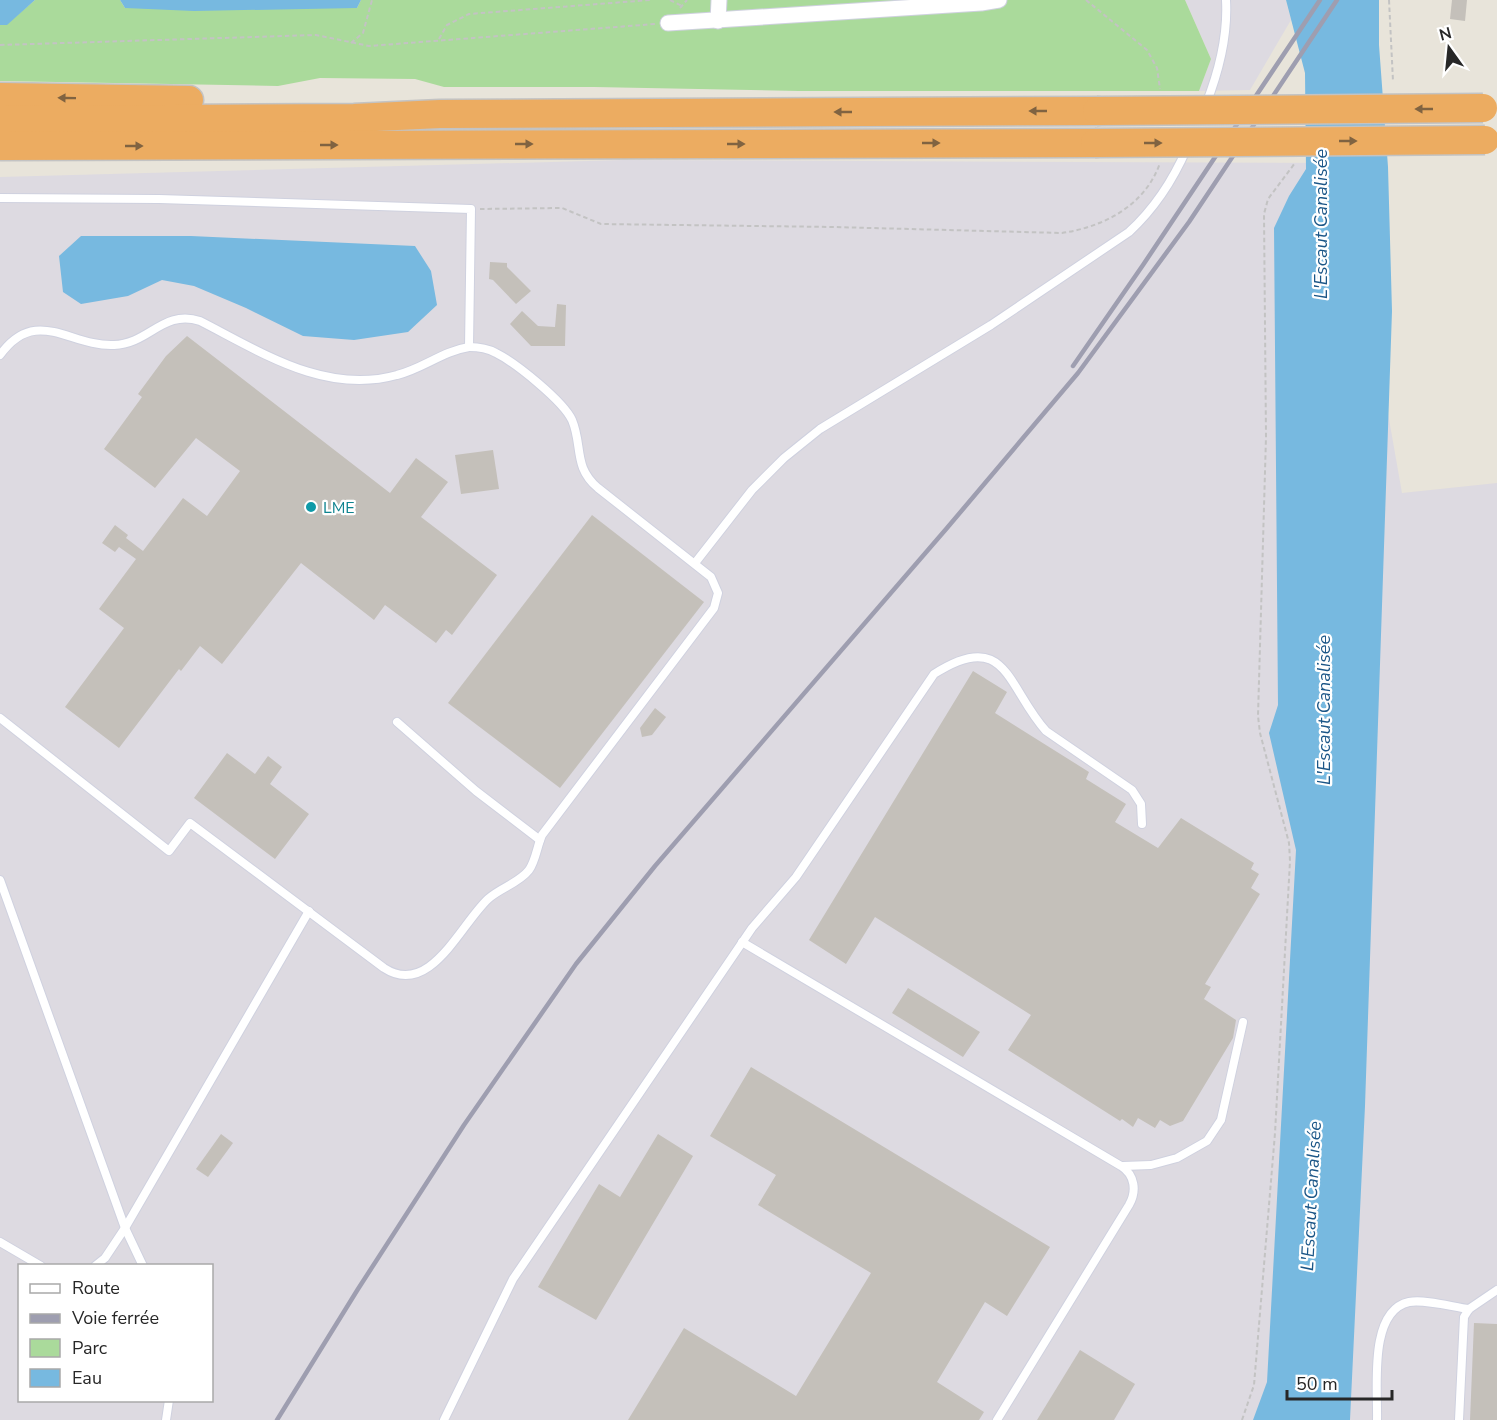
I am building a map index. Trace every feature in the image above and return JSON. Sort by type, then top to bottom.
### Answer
[{"type":"highway","points":[[0,97],[327,102],[440,114]]},
{"type":"highway","points":[[0,120],[354,118],[440,114],[1497,108]]},
{"type":"highway","points":[[0,146],[1497,140]]},
{"type":"highway","points":[[0,153],[75,146]]},
{"type":"street","points":[[718,21],[719,0]]},
{"type":"street","points":[[668,23],[970,4],[999,0]]},
{"type":"lane","points":[[1197,123],[1221,57],[1226,25],[1226,0]]},
{"type":"lane","points":[[695,563],[752,490],[784,458],[820,429],[976,334],[1129,232],[1170,181],[1193,133]]},
{"type":"lane","points":[[0,198],[159,199],[471,209],[469,347]]},
{"type":"lane","points":[[0,355],[14,338],[27,332],[50,331],[114,345],[136,340],[165,322],[178,317],[200,321],[289,366],[337,379],[387,378],[414,370],[455,350],[469,347],[484,348],[498,353],[556,398],[571,418],[581,465],[587,477],[711,577],[717,588],[718,599],[714,608],[540,840],[534,859],[525,873],[489,898],[435,962],[417,974],[403,976],[390,972],[190,823],[169,851],[0,718]]},
{"type":"lane","points":[[444,1420],[513,1279],[742,942],[761,916],[796,877],[934,674],[951,663],[975,656],[991,659],[1001,666],[1010,675],[1035,719],[1046,731],[1132,790],[1142,804],[1143,824]]},
{"type":"lane","points":[[397,722],[476,791],[540,840]]},
{"type":"lane","points":[[0,880],[125,1228],[142,1264]]},
{"type":"lane","points":[[98,1264],[105,1258],[125,1228],[309,911]]},
{"type":"lane","points":[[742,942],[1131,1174],[1134,1187],[1132,1199],[997,1420]]},
{"type":"lane","points":[[1121,1166],[1151,1165],[1177,1158],[1207,1141],[1221,1120],[1243,1022]]},
{"type":"lane","points":[[0,1242],[38,1264]]},
{"type":"lane","points":[[1459,1420],[1462,1322],[1469,1310],[1497,1290]]},
{"type":"lane","points":[[1377,1420],[1380,1338],[1388,1318],[1399,1307],[1413,1301],[1469,1310]]},
{"type":"lane","points":[[166,1420],[169,1402]]},
{"type":"path","points":[[351,43],[363,33],[372,0]]},
{"type":"path","points":[[438,41],[447,25],[469,14],[650,0]]},
{"type":"path","points":[[670,0],[682,6]]},
{"type":"path","points":[[1389,0],[1393,81]]},
{"type":"path","points":[[0,45],[316,36],[369,46],[668,23]]},
{"type":"path","points":[[1242,1420],[1254,1384],[1256,1362],[1275,1133],[1290,861],[1288,843],[1260,733],[1258,716],[1266,437],[1264,214],[1268,199],[1295,163]]},
{"type":"path","points":[[471,209],[562,208],[601,224],[1052,233],[1084,229],[1112,217]]},
{"type":"shaded area","points":[[1185,0],[1286,0],[1291,20],[1250,90],[1199,91],[1211,59]]},
{"type":"shaded area","points":[[623,160],[1344,163],[1402,493],[1497,483],[1497,1420],[0,1420],[0,177]]},
{"type":"green space","points":[[35,0],[120,0],[125,8],[357,8],[361,0],[1185,0],[1211,59],[1199,91],[799,91],[444,87],[415,79],[320,78],[278,86],[0,81],[0,25],[7,24]]},
{"type":"water","points":[[0,0],[35,0],[7,25],[0,25]]},
{"type":"water","points":[[120,0],[361,0],[357,8],[194,11],[125,8]]},
{"type":"water","name":"L'Escaut Canalisée","points":[[1286,0],[1379,0],[1379,45],[1388,167],[1392,311],[1365,1106],[1350,1420],[1253,1420],[1267,1382],[1296,850],[1269,733],[1278,705],[1274,228],[1289,196],[1306,169],[1305,73]]},
{"type":"water","points":[[81,236],[191,236],[415,246],[431,271],[437,305],[408,332],[354,340],[303,336],[194,286],[162,280],[128,296],[81,304],[63,292],[59,256]]},
{"type":"building","points":[[1452,0],[1467,0],[1465,21],[1450,19]]},
{"type":"building","points":[[490,262],[507,263],[507,267],[531,291],[516,304],[493,280],[489,279]]},
{"type":"building","points":[[557,304],[566,305],[565,346],[531,346],[510,324],[522,311],[538,326],[555,327]]},
{"type":"building","name":"LME","points":[[187,336],[390,493],[416,458],[448,482],[421,517],[497,575],[452,635],[446,630],[436,643],[385,605],[374,620],[301,563],[222,664],[200,646],[181,671],[179,669],[119,748],[65,707],[124,628],[99,609],[136,559],[119,547],[115,552],[102,543],[115,525],[128,535],[126,538],[143,551],[183,498],[207,516],[240,471],[196,438],[155,488],[104,449],[142,397],[138,394],[166,356]]},
{"type":"building","points":[[493,450],[499,489],[461,494],[455,455]]},
{"type":"building","points":[[592,515],[704,602],[560,788],[448,703]]},
{"type":"building","points":[[973,671],[1007,692],[995,713],[1089,772],[1086,779],[1126,804],[1115,822],[1158,848],[1181,818],[1254,863],[1251,869],[1259,874],[1251,888],[1260,894],[1205,984],[1211,987],[1204,999],[1236,1020],[1233,1038],[1183,1121],[1170,1126],[1160,1120],[1155,1128],[1138,1118],[1133,1127],[1008,1050],[1031,1015],[875,917],[846,964],[809,940]]},
{"type":"building","points":[[655,708],[666,717],[652,735],[642,737],[640,728]]},
{"type":"building","points":[[227,753],[255,774],[268,756],[282,767],[270,784],[309,814],[275,859],[194,798]]},
{"type":"building","points":[[908,988],[980,1032],[963,1057],[892,1013]]},
{"type":"building","points":[[751,1067],[1050,1247],[1007,1316],[985,1302],[937,1382],[984,1412],[979,1420],[628,1420],[684,1328],[796,1396],[871,1273],[758,1205],[776,1175],[710,1136]]},
{"type":"building","points":[[221,1134],[233,1143],[208,1177],[196,1169]]},
{"type":"building","points":[[658,1134],[693,1156],[596,1320],[538,1287],[599,1184],[620,1197]]},
{"type":"building","points":[[1474,1323],[1497,1324],[1497,1420],[1470,1420]]},
{"type":"building","points":[[1080,1350],[1135,1384],[1114,1420],[1037,1420]]},
{"type":"railway","points":[[1073,366],[1320,0]]},
{"type":"railway","points":[[277,1420],[464,1125],[576,964],[655,866],[1078,373],[1189,222],[1337,0]]},
{"type":"place","name":"LME","points":[[311,507]]}]
